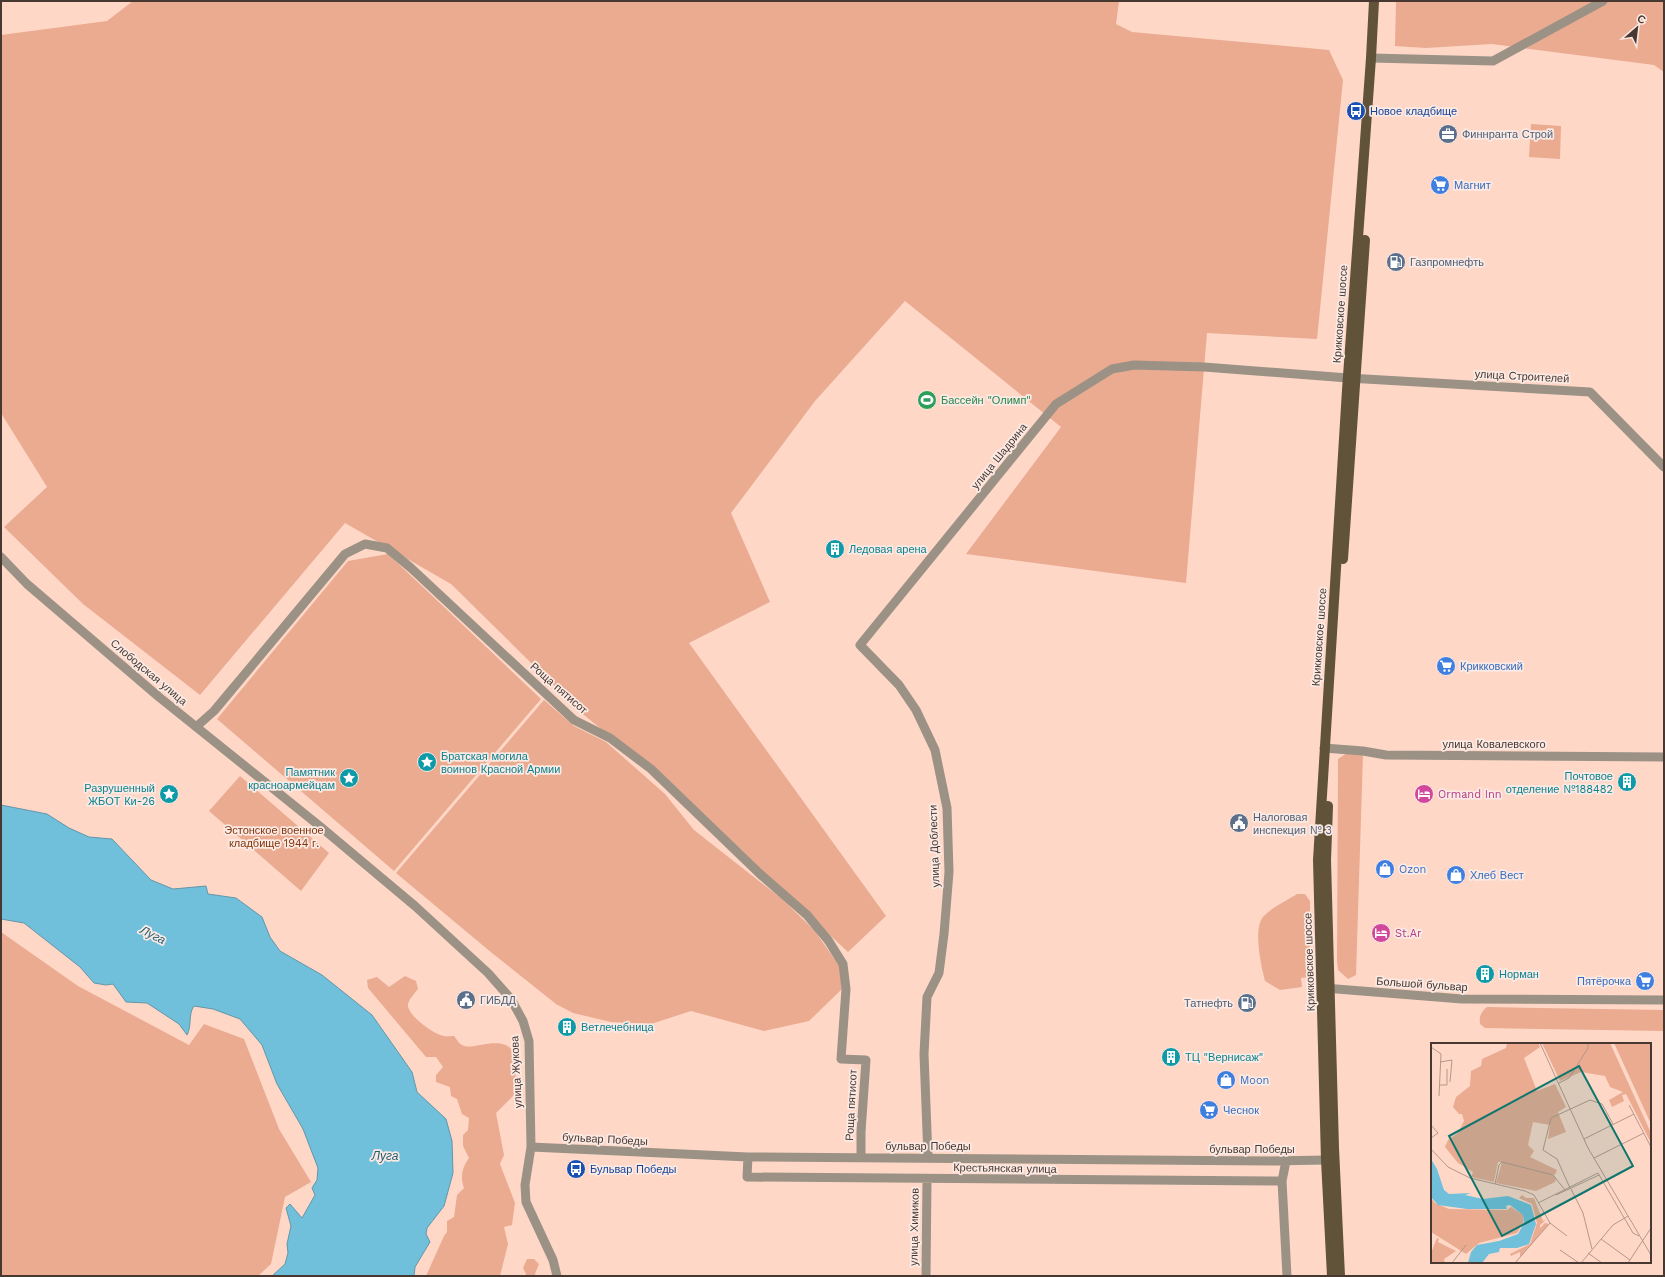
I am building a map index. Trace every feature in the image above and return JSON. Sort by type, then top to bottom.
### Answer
[{"type":"main road","name":"Крикковское шоссе","points":[[1332,1276],[1326,1160],[1326,988],[1318,860],[1328,749],[1351,379],[1374,58],[1374,1]]},
{"type":"main road","points":[[1374,58],[1380,1]]},
{"type":"main road","points":[[1326,988],[1340,1276]]},
{"type":"street","points":[[1374,58],[1493,61],[1603,1]]},
{"type":"street","name":"улица Шадрина","points":[[860,645],[1056,404],[1112,369],[1134,365],[1204,367],[1351,379]]},
{"type":"street","name":"улица Строителей","points":[[1351,379],[1590,392],[1664,467]]},
{"type":"street","name":"Роща пятисот","points":[[196,727],[214,711],[344,554],[365,544],[387,548],[411,568],[574,720],[610,738],[651,769],[760,874],[807,915],[828,940],[843,964],[846,989],[841,1059],[866,1060],[861,1132],[861,1157]]},
{"type":"street","name":"Слободская улица","points":[[1,557],[27,584],[196,727],[286,800]]},
{"type":"street","name":"улица Доблести","points":[[860,645],[899,685],[916,710],[935,750],[947,808],[949,872],[944,934],[939,973],[927,997],[924,1054],[928,1158]]},
{"type":"street","name":"улица Ковалевского","points":[[1328,749],[1363,751],[1386,756],[1664,757]]},
{"type":"street","name":"улица Жукова","points":[[286,800],[322,828],[462,948],[488,973],[511,999],[523,1021],[528,1041],[531,1147],[525,1185],[526,1202],[553,1260],[557,1276]]},
{"type":"street","name":"Большой бульвар","points":[[1326,988],[1462,999],[1664,1000]]},
{"type":"street","name":"бульвар Победы","points":[[531,1147],[748,1157],[1286,1161],[1326,1160]]},
{"type":"street","name":"Крестьянская улица","points":[[748,1157],[747,1177],[1282,1181]]},
{"type":"street","points":[[1286,1161],[1282,1181],[1287,1276]]},
{"type":"street","name":"улица Химиков","points":[[926,1276],[927,1179]]},
{"type":"green space","points":[[133,1],[1119,1],[1116,24],[1132,32],[1329,50],[1343,80],[1317,339],[1207,333],[1186,583],[966,554],[1061,427],[905,301],[815,401],[731,513],[770,602],[689,643],[886,916],[848,952],[651,769],[584,715],[451,584],[345,523],[200,695],[83,604],[4,527],[47,487],[1,413],[1,35],[107,21]]},
{"type":"green space","points":[[1396,1],[1664,1],[1664,72],[1654,65],[1492,44],[1426,48],[1395,46]]},
{"type":"green space","points":[[1531,124],[1561,126],[1560,159],[1529,157]]},
{"type":"green space","points":[[388,554],[541,699],[394,871],[217,719],[348,561]]},
{"type":"green space","points":[[544,700],[574,726],[606,742],[665,794],[694,830],[782,899],[814,930],[840,967],[842,989],[809,1021],[764,1031],[691,1011],[651,1024],[611,1022],[573,1013],[556,1004],[396,873]]},
{"type":"green space","points":[[1347,753],[1363,754],[1356,975],[1348,979],[1338,970],[1337,960],[1338,759]]},
{"type":"green space","name":"Эстонское военное кладбище 1944 г.","points":[[240,776],[329,853],[301,891],[209,811]]},
{"type":"green space","points":[[1297,894],[1305,894],[1310,901],[1310,977],[1301,978],[1302,987],[1280,990],[1265,981],[1258,939],[1260,923],[1266,914]]},
{"type":"green space","points":[[1,932],[78,986],[189,1045],[204,1024],[244,1039],[279,1129],[311,1182],[285,1197],[271,1264],[258,1276],[1,1276]]},
{"type":"green space","points":[[405,976],[416,981],[418,989],[408,1004],[412,1014],[422,1024],[440,1035],[454,1036],[464,1046],[494,1043],[511,1048],[514,1055],[516,1072],[514,1095],[496,1113],[504,1155],[500,1164],[515,1203],[512,1225],[504,1227],[508,1244],[500,1276],[426,1276],[447,1232],[447,1221],[454,1217],[457,1195],[464,1188],[462,1172],[469,1158],[463,1146],[463,1135],[468,1130],[469,1118],[462,1114],[457,1099],[451,1096],[450,1087],[436,1082],[436,1075],[443,1067],[436,1057],[426,1057],[368,988],[367,980],[377,977],[389,987]]},
{"type":"green space","points":[[1487,1007],[1664,1010],[1664,1031],[1485,1028],[1480,1024],[1480,1016]]},
{"type":"green space","points":[[527,1259],[534,1259],[539,1264],[535,1274],[536,1276],[525,1276],[526,1274],[523,1268]]},
{"type":"water","name":"Луга","points":[[1,805],[47,814],[69,828],[89,837],[112,839],[151,880],[173,889],[206,886],[208,894],[236,898],[262,917],[270,937],[280,951],[322,975],[372,1015],[412,1072],[417,1092],[446,1119],[452,1141],[453,1173],[444,1206],[427,1228],[426,1234],[430,1242],[415,1267],[414,1276],[272,1276],[285,1264],[288,1253],[287,1244],[291,1226],[286,1208],[290,1204],[302,1218],[315,1195],[312,1188],[317,1180],[318,1168],[303,1129],[277,1084],[262,1045],[240,1019],[213,1009],[194,1006],[191,1013],[187,1035],[179,1024],[147,1003],[126,1002],[113,984],[106,985],[94,983],[80,967],[24,923],[1,919]]},
{"type":"place","name":"Новое кладбище","points":[[1356,111]]},
{"type":"place","name":"Финнранта Строй","points":[[1448,134]]},
{"type":"place","name":"Магнит","points":[[1440,185]]},
{"type":"place","name":"Газпромнефть","points":[[1396,262]]},
{"type":"place","name":"Бассейн \"Олимп\"","points":[[927,400]]},
{"type":"place","name":"Ледовая арена","points":[[835,549]]},
{"type":"place","name":"Крикковский","points":[[1446,666]]},
{"type":"place","name":"Братская могила воинов Красной Армии","points":[[427,762]]},
{"type":"place","name":"Памятник красноармейцам","points":[[349,778]]},
{"type":"place","name":"Почтовое отделение №188482","points":[[1627,782]]},
{"type":"place","name":"Разрушенный ЖБОТ Ки-26","points":[[169,794]]},
{"type":"place","name":"Ormand Inn","points":[[1424,794]]},
{"type":"place","name":"Налоговая инспекция № 3","points":[[1239,823]]},
{"type":"place","name":"Ozon","points":[[1385,869]]},
{"type":"place","name":"Хлеб Вест","points":[[1456,875]]},
{"type":"place","name":"St.Ar","points":[[1381,933]]},
{"type":"place","name":"Норман","points":[[1485,974]]},
{"type":"place","name":"Пятёрочка","points":[[1645,981]]},
{"type":"place","name":"ГИБДД","points":[[466,1000]]},
{"type":"place","name":"Татнефть","points":[[1247,1003]]},
{"type":"place","name":"Ветлечебница","points":[[567,1027]]},
{"type":"place","name":"ТЦ \"Вернисаж\"","points":[[1171,1057]]},
{"type":"place","name":"Moon","points":[[1226,1080]]},
{"type":"place","name":"Чеснок","points":[[1209,1110]]},
{"type":"place","name":"Бульвар Победы","points":[[576,1169]]}]
